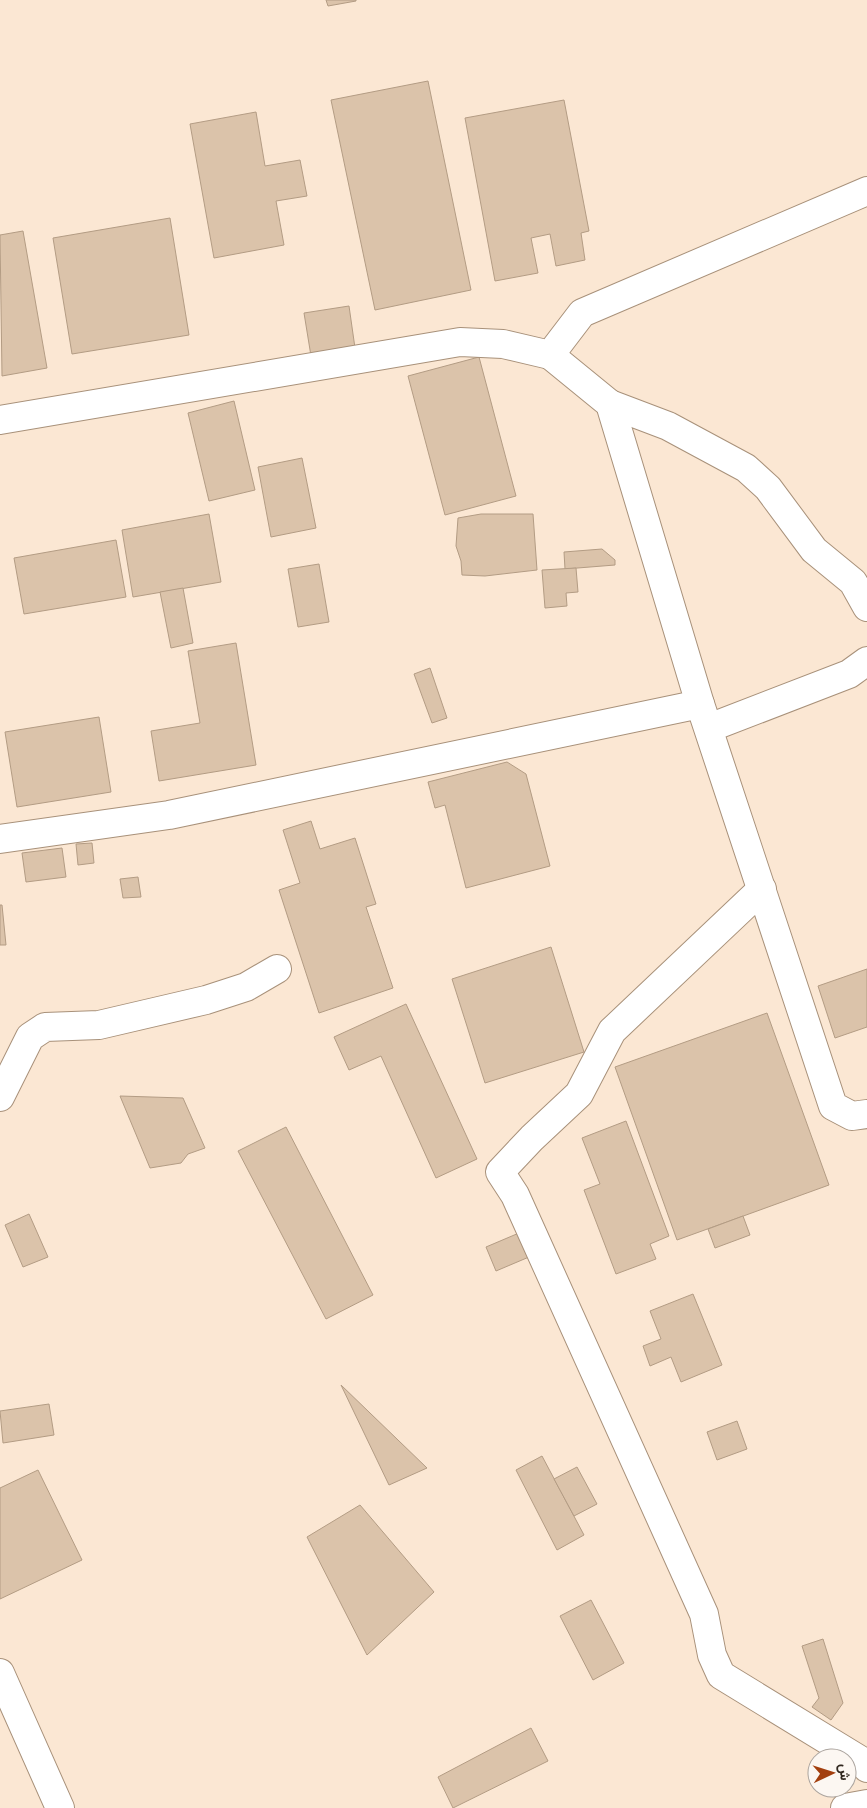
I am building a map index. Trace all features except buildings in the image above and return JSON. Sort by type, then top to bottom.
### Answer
[{"type":"street","points":[[550,355],[582,313],[867,191]]},
{"type":"street","points":[[0,420],[460,342],[503,344],[550,355],[610,404],[668,426],[746,468],[768,488],[814,550],[853,582],[867,607]]},
{"type":"street","points":[[610,404],[705,716],[834,1106],[852,1116],[867,1114]]},
{"type":"street","points":[[0,839],[169,815],[705,716],[849,674],[867,661]]},
{"type":"street","points":[[762,889],[612,1031],[579,1094],[532,1138],[500,1172],[515,1194],[704,1614],[712,1655],[721,1674],[865,1763],[867,1768]]},
{"type":"street","points":[[0,1097],[30,1037],[45,1026],[99,1025],[206,1000],[246,986],[277,969]]},
{"type":"street","points":[[0,1673],[60,1808]]},
{"type":"street","points":[[845,1808],[867,1804]]}]
